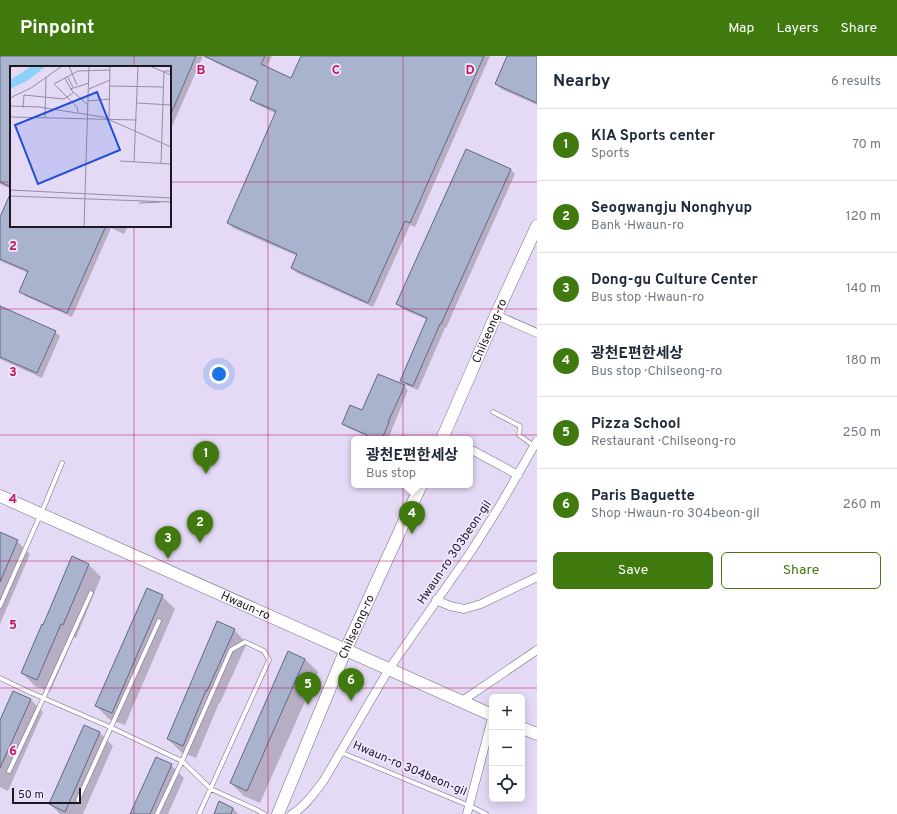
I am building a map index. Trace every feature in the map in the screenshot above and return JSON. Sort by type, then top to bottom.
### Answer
[{"type":"street","name":"Chilseong-ro","points":[[446,436],[496,316],[537,226]]},
{"type":"street","points":[[496,316],[537,333]]},
{"type":"street","name":"Hwaun-ro 303beon-gil","points":[[388,669],[472,550],[536,445]]},
{"type":"street","points":[[473,451],[518,475]]},
{"type":"street","name":"Chilseong-ro","points":[[278,814],[346,650],[420,488]]},
{"type":"street","name":"Hwaun-ro","points":[[0,496],[489,714]]},
{"type":"street","points":[[436,600],[450,606],[464,609],[481,604],[537,577]]},
{"type":"street","points":[[462,701],[537,650]]},
{"type":"street","name":"Hwaun-ro 304beon-gil","points":[[292,814],[297,812],[324,780],[388,669]]},
{"type":"street","points":[[525,729],[537,734]]},
{"type":"street","points":[[467,814],[489,730]]},
{"type":"lane","name":"Hwaun-ro 303beon-gil","points":[[493,412],[520,426],[519,435],[536,445]]},
{"type":"lane","points":[[0,606],[62,463]]},
{"type":"lane","points":[[9,771],[44,699],[91,593]]},
{"type":"lane","points":[[78,800],[159,621]]},
{"type":"lane","points":[[157,814],[231,650],[245,642],[264,651],[269,660],[199,814]]},
{"type":"lane","points":[[0,678],[182,761],[211,789],[264,814]]},
{"type":"lane","name":"Hwaun-ro 304beon-gil","points":[[340,752],[486,814]]},
{"type":"building","points":[[0,56],[196,56],[171,114],[171,66],[10,66],[10,187],[0,182]]},
{"type":"building","points":[[204,56],[265,56],[261,64],[291,78],[301,56],[484,56],[410,223],[405,221],[368,303],[291,268],[297,254],[227,223],[276,111],[250,100],[258,81]]},
{"type":"building","points":[[507,56],[537,56],[537,103],[495,84]]},
{"type":"building","points":[[466,149],[511,169],[413,386],[400,381],[427,318],[396,304]]},
{"type":"building","points":[[10,194],[10,227],[106,227],[67,313],[19,292],[28,271],[0,259],[0,217]]},
{"type":"building","points":[[0,306],[56,331],[37,373],[0,357]]},
{"type":"building","points":[[378,374],[405,385],[383,436],[366,436],[342,424],[350,405],[362,410]]},
{"type":"building","points":[[0,532],[18,540],[0,582]]},
{"type":"building","points":[[72,556],[89,564],[63,625],[61,624],[37,680],[21,673]]},
{"type":"building","points":[[147,588],[163,595],[112,713],[95,706]]},
{"type":"building","points":[[217,621],[235,629],[207,691],[206,690],[183,746],[167,739]]},
{"type":"building","points":[[288,651],[305,659],[247,791],[230,783]]},
{"type":"building","points":[[13,691],[31,699],[0,768],[0,720]]},
{"type":"building","points":[[84,725],[100,732],[65,812],[49,804]]},
{"type":"building","points":[[156,757],[172,764],[150,814],[130,814]]},
{"type":"building","points":[[219,801],[233,808],[231,814],[214,814]]},
{"type":"place","name":"KIA Sports center","points":[[206,474]]},
{"type":"place","name":"광천E편한세상","points":[[412,534]]},
{"type":"place","name":"Seogwangju Nonghyup","points":[[200,543]]},
{"type":"place","name":"Dong-gu Culture Center","points":[[168,559]]},
{"type":"place","name":"Paris Baguette","points":[[351,701]]},
{"type":"place","name":"Pizza School","points":[[308,705]]}]
